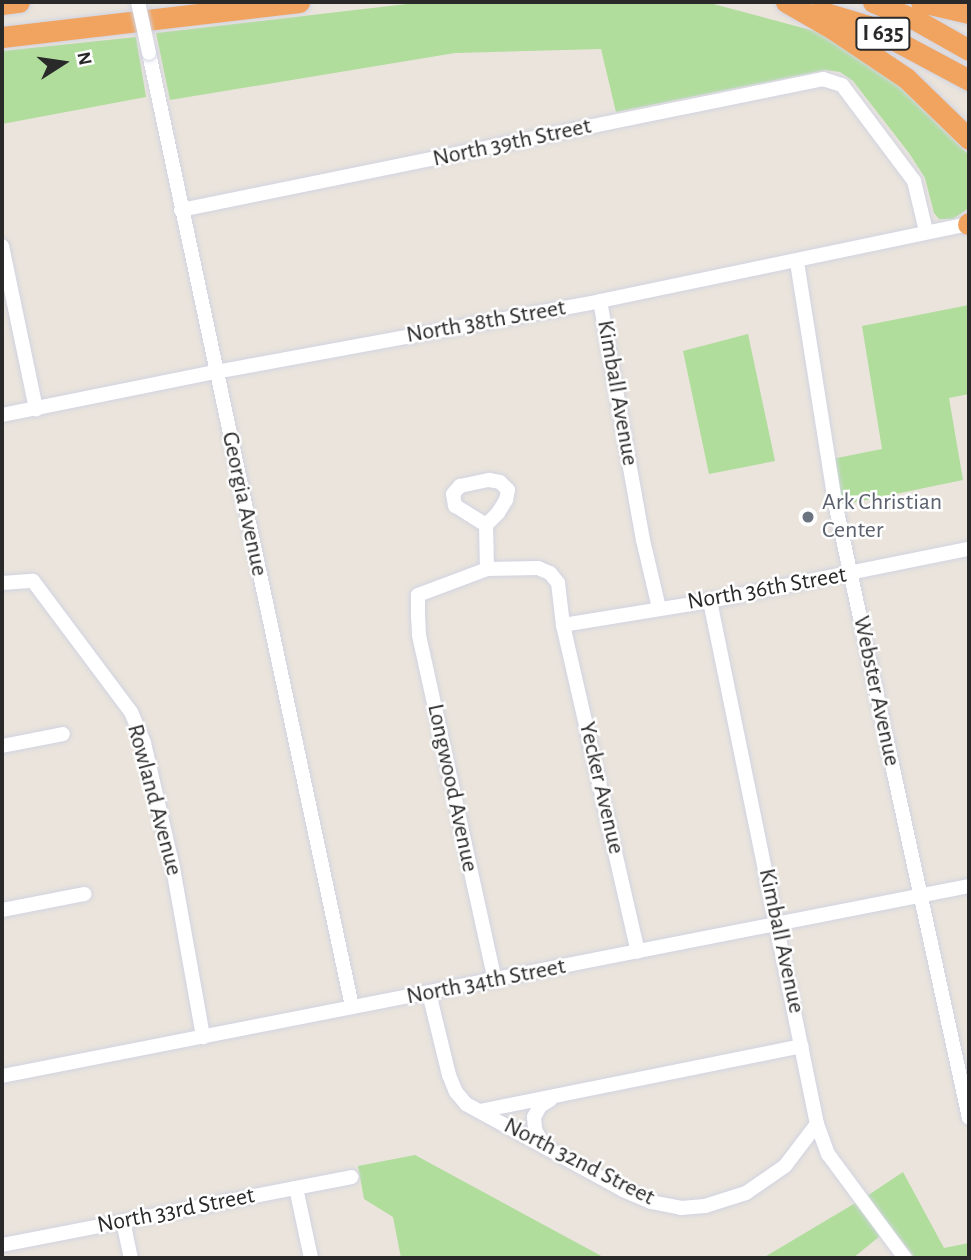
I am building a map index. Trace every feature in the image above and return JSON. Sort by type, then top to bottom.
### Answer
[{"type":"highway","points":[[2,4],[19,2]]},
{"type":"highway","points":[[2,37],[299,2]]},
{"type":"highway","points":[[788,2],[834,29],[906,78],[969,139]]},
{"type":"highway","name":"I 635","points":[[788,2],[868,26],[969,80]]},
{"type":"highway","name":"I 635","points":[[873,2],[916,20],[969,50]]},
{"type":"highway","points":[[921,2],[969,13]]},
{"type":"street","name":"Georgia Avenue","points":[[138,2],[352,1006]]},
{"type":"street","name":"North 39th Street","points":[[181,210],[823,79],[842,85],[914,181],[926,231]]},
{"type":"street","name":"North 38th Street","points":[[2,415],[215,372],[600,301],[969,224]]},
{"type":"street","points":[[2,246],[36,408]]},
{"type":"street","name":"Webster Avenue","points":[[797,262],[828,460],[850,574],[969,1118]]},
{"type":"street","name":"Kimball Avenue","points":[[600,301],[643,540],[659,608]]},
{"type":"street","points":[[486,525],[487,569]]},
{"type":"street","name":"North 36th Street","points":[[563,625],[710,601],[969,549]]},
{"type":"street","name":"Yecker Avenue","points":[[418,595],[487,569],[538,568],[550,573],[558,583],[563,625],[638,952]]},
{"type":"street","name":"Rowland Avenue","points":[[2,582],[33,582],[135,722],[144,743],[173,868],[203,1037]]},
{"type":"street","name":"Longwood Avenue","points":[[418,595],[419,634],[495,981]]},
{"type":"street","name":"Kimball Avenue","points":[[710,601],[817,1124],[828,1154],[905,1258]]},
{"type":"street","points":[[2,746],[63,734]]},
{"type":"street","name":"North 34th Street","points":[[2,1076],[969,886]]},
{"type":"street","points":[[2,910],[84,894]]},
{"type":"street","name":"North 32nd Street","points":[[429,993],[456,1092],[466,1104],[623,1190],[651,1202],[681,1208],[705,1206],[747,1193],[785,1166],[817,1124]]},
{"type":"street","points":[[480,1111],[802,1046]]},
{"type":"street","points":[[545,1147],[535,1130],[534,1117],[540,1105],[553,1098]]},
{"type":"street","name":"North 33rd Street","points":[[2,1245],[351,1177]]},
{"type":"street","points":[[296,1188],[311,1258]]},
{"type":"street","points":[[122,1221],[131,1258]]},
{"type":"green space","points":[[424,2],[706,2],[818,32],[852,50],[896,83],[969,155],[969,208],[953,219],[939,219],[934,213],[925,178],[909,153],[853,81],[840,72],[825,70],[616,112],[601,49],[455,53],[170,100],[156,33]]},
{"type":"green space","points":[[136,37],[146,97],[2,124],[2,51]]},
{"type":"green space","points":[[969,305],[969,394],[949,398],[963,480],[842,505],[832,459],[882,449],[862,326]]},
{"type":"green space","points":[[748,334],[775,461],[709,474],[683,351]]},
{"type":"green space","points":[[415,1155],[605,1258],[401,1258],[393,1217],[364,1199],[358,1166]]},
{"type":"green space","points":[[903,1172],[944,1248],[969,1243],[969,1258],[915,1258],[867,1196]]},
{"type":"green space","points":[[857,1202],[880,1236],[853,1258],[763,1258]]},
{"type":"place","name":"Ark Christian Center","points":[[808,517]]}]
